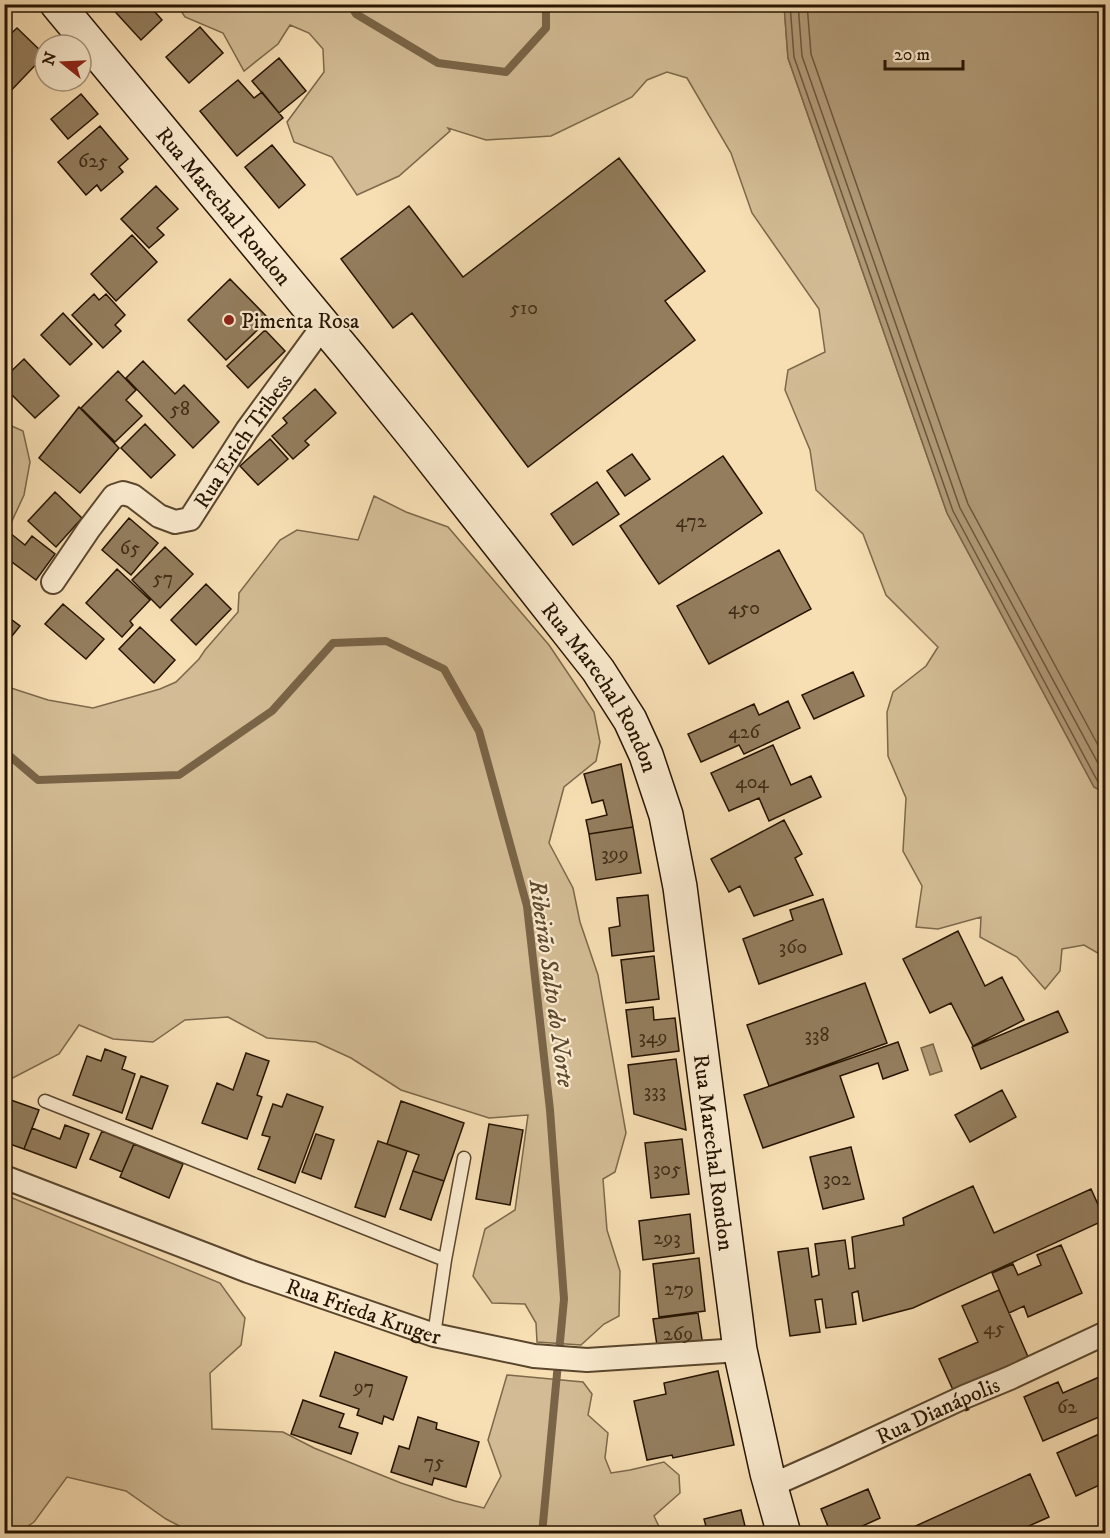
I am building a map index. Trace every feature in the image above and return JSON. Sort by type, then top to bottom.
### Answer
[{"type":"main road","name":"Rua Marechal Rondon","points":[[57,4],[418,441],[598,670],[630,720],[646,755],[666,815],[680,887],[740,1350],[770,1486],[784,1533]]},
{"type":"street","name":"Rua Erich Tribess","points":[[53,582],[114,496],[123,493],[133,496],[159,516],[175,522],[190,519],[247,430],[323,326]]},
{"type":"street","name":"Rua Frieda Kruger","points":[[4,1177],[248,1271],[434,1335],[534,1356],[587,1360],[740,1350]]},
{"type":"street","name":"Rua Dianápolis","points":[[770,1486],[1106,1333]]},
{"type":"lane","points":[[45,1101],[445,1260]]},
{"type":"lane","points":[[434,1335],[445,1260],[465,1158]]},
{"type":"shaded area","points":[[177,5],[784,5],[788,58],[947,513],[1094,787],[1105,793],[1105,960],[1103,956],[1084,945],[1062,949],[1060,971],[1045,989],[1017,957],[980,937],[981,917],[938,929],[916,927],[922,886],[903,851],[906,798],[888,756],[887,712],[893,692],[926,666],[938,647],[886,595],[863,534],[816,490],[810,450],[785,390],[788,370],[825,352],[819,309],[752,213],[731,153],[687,78],[667,72],[647,80],[632,97],[551,136],[486,140],[448,128],[450,131],[399,176],[357,195],[332,157],[294,142],[287,122],[324,72],[323,49],[309,33],[290,25],[278,44],[244,71],[223,33],[185,17]]},
{"type":"shaded area","points":[[5,423],[23,431],[30,462],[24,495],[5,536]]},
{"type":"shaded area","points":[[374,496],[406,512],[448,527],[549,645],[594,712],[600,742],[596,761],[564,787],[549,843],[573,888],[580,922],[598,975],[626,1133],[615,1172],[603,1179],[607,1230],[620,1271],[619,1316],[604,1324],[581,1345],[537,1342],[536,1323],[525,1304],[492,1303],[473,1276],[485,1229],[515,1210],[528,1115],[489,1118],[401,1090],[351,1058],[316,1042],[267,1038],[228,1017],[185,1020],[153,1042],[113,1039],[79,1025],[59,1054],[5,1082],[5,686],[48,700],[93,708],[160,689],[176,682],[199,659],[238,612],[239,593],[280,540],[297,530],[358,540]]},
{"type":"shaded area","points":[[5,1195],[220,1283],[245,1318],[241,1345],[210,1373],[212,1429],[283,1432],[314,1448],[401,1483],[484,1508],[501,1476],[488,1440],[507,1375],[583,1382],[592,1394],[588,1415],[608,1433],[605,1458],[611,1473],[664,1462],[679,1475],[680,1493],[654,1516],[662,1533],[193,1533],[166,1519],[126,1491],[67,1477],[34,1522],[18,1533],[5,1533]]},
{"type":"water","points":[[784,5],[1105,5],[1105,793],[1094,787],[947,513],[788,58]]},
{"type":"water","points":[[933,1044],[942,1071],[930,1075],[921,1048]]},
{"type":"building","points":[[108,4],[148,4],[162,20],[141,40]]},
{"type":"building","points":[[200,27],[223,53],[189,83],[166,57]]},
{"type":"building","points":[[17,28],[33,43],[33,68],[4,98],[4,40]]},
{"type":"building","points":[[279,58],[306,91],[279,113],[252,81]]},
{"type":"building","points":[[238,80],[254,98],[262,92],[283,118],[237,156],[200,111]]},
{"type":"building","points":[[81,94],[98,114],[68,139],[51,119]]},
{"type":"building","points":[[100,126],[128,159],[119,167],[123,172],[101,191],[97,185],[86,195],[58,162]]},
{"type":"building","points":[[272,145],[305,185],[279,208],[245,167]]},
{"type":"building","points":[[619,158],[705,271],[665,301],[695,340],[528,467],[412,313],[393,328],[341,259],[409,206],[463,277]]},
{"type":"building","points":[[156,186],[178,209],[157,228],[164,235],[149,248],[121,219]]},
{"type":"building","points":[[132,235],[157,262],[116,301],[91,274]]},
{"type":"building","name":"Pimenta Rosa","points":[[230,279],[269,319],[226,360],[188,320]]},
{"type":"building","points":[[94,294],[99,300],[106,294],[125,315],[115,325],[121,331],[103,348],[72,315]]},
{"type":"building","points":[[63,313],[92,344],[70,365],[41,335]]},
{"type":"building","points":[[265,330],[285,351],[248,388],[227,366]]},
{"type":"building","points":[[24,359],[59,396],[35,418],[4,387],[4,378]]},
{"type":"building","points":[[143,361],[175,394],[184,385],[219,422],[193,448],[126,378]]},
{"type":"building","points":[[118,371],[136,390],[126,400],[142,416],[115,442],[81,408]]},
{"type":"building","points":[[315,389],[336,413],[305,441],[309,445],[293,459],[272,436],[287,423],[283,418]]},
{"type":"building","points":[[79,407],[119,448],[80,493],[39,458]]},
{"type":"building","points":[[145,424],[175,455],[151,478],[121,448]]},
{"type":"building","points":[[270,439],[288,459],[258,485],[240,466]]},
{"type":"building","points":[[632,454],[650,479],[625,496],[607,471]]},
{"type":"building","points":[[723,456],[762,513],[659,584],[620,526]]},
{"type":"building","points":[[597,482],[619,514],[573,545],[551,514]]},
{"type":"building","points":[[55,492],[82,518],[56,547],[28,521]]},
{"type":"building","points":[[129,518],[158,543],[131,575],[102,550]]},
{"type":"building","points":[[10,533],[25,545],[32,536],[55,554],[36,580],[4,556],[4,540]]},
{"type":"building","points":[[165,547],[193,574],[160,608],[132,580]]},
{"type":"building","points":[[779,550],[811,609],[709,664],[677,606]]},
{"type":"building","points":[[117,569],[150,600],[130,621],[133,625],[122,637],[86,603]]},
{"type":"building","points":[[206,584],[231,609],[196,645],[171,620]]},
{"type":"building","points":[[63,604],[104,639],[86,659],[45,624]]},
{"type":"building","points":[[4,614],[20,626],[4,646]]},
{"type":"building","points":[[140,627],[175,660],[154,683],[119,649]]},
{"type":"building","points":[[853,672],[864,696],[814,719],[802,695]]},
{"type":"building","points":[[788,701],[800,728],[744,754],[739,745],[701,762],[688,734],[754,704],[759,715]]},
{"type":"building","points":[[773,745],[791,785],[811,776],[821,797],[769,821],[759,798],[729,811],[711,773]]},
{"type":"building","points":[[621,764],[633,827],[589,834],[586,820],[607,815],[603,800],[592,803],[584,774]]},
{"type":"building","points":[[784,820],[802,854],[795,858],[813,895],[754,916],[740,886],[729,892],[711,859]]},
{"type":"building","points":[[633,827],[641,873],[596,880],[589,834]]},
{"type":"building","points":[[648,895],[654,951],[612,956],[609,928],[620,926],[617,898]]},
{"type":"building","points":[[823,899],[842,954],[759,984],[743,939],[793,920],[790,910]]},
{"type":"building","points":[[958,931],[985,986],[1002,977],[1024,1020],[973,1046],[951,1003],[930,1013],[903,959]]},
{"type":"building","points":[[654,956],[659,999],[626,1003],[621,960]]},
{"type":"building","points":[[865,983],[887,1043],[769,1086],[747,1025]]},
{"type":"building","points":[[653,1007],[654,1020],[675,1018],[679,1051],[632,1057],[626,1010]]},
{"type":"building","points":[[1058,1011],[1068,1032],[981,1069],[972,1047]]},
{"type":"building","points":[[898,1042],[908,1070],[883,1079],[878,1063],[840,1076],[854,1117],[763,1148],[744,1095]]},
{"type":"building","points":[[105,1049],[126,1057],[122,1069],[135,1074],[122,1113],[73,1095],[87,1056],[101,1061]]},
{"type":"building","points":[[246,1053],[269,1061],[257,1095],[262,1097],[247,1139],[202,1123],[217,1083],[233,1090]]},
{"type":"building","points":[[676,1059],[686,1130],[634,1114],[628,1065]]},
{"type":"building","points":[[141,1076],[168,1086],[152,1129],[126,1119]]},
{"type":"building","points":[[1002,1090],[1016,1117],[970,1142],[955,1115]]},
{"type":"building","points":[[287,1094],[323,1107],[295,1183],[258,1169],[270,1137],[262,1135],[273,1104],[282,1107]]},
{"type":"building","points":[[8,1099],[39,1110],[24,1149],[4,1142],[4,1108]]},
{"type":"building","points":[[401,1101],[464,1123],[444,1181],[413,1171],[419,1155],[387,1144]]},
{"type":"building","points":[[489,1124],[523,1130],[510,1205],[476,1199]]},
{"type":"building","points":[[65,1125],[89,1134],[76,1168],[24,1149],[32,1128],[60,1139]]},
{"type":"building","points":[[102,1131],[134,1144],[122,1172],[90,1159]]},
{"type":"building","points":[[316,1134],[334,1140],[321,1179],[302,1172]]},
{"type":"building","points":[[682,1139],[689,1194],[651,1198],[645,1143]]},
{"type":"building","points":[[378,1141],[407,1151],[385,1217],[355,1207]]},
{"type":"building","points":[[134,1144],[183,1164],[169,1198],[120,1177]]},
{"type":"building","points":[[851,1147],[864,1199],[823,1209],[810,1157]]},
{"type":"building","points":[[413,1171],[444,1181],[431,1220],[400,1209]]},
{"type":"building","points":[[973,1186],[994,1233],[1091,1189],[1105,1220],[913,1308],[863,1321],[858,1291],[852,1293],[856,1324],[826,1328],[822,1299],[815,1300],[820,1332],[790,1336],[778,1252],[808,1248],[812,1277],[819,1275],[815,1244],[845,1240],[849,1269],[855,1268],[852,1237],[904,1225],[903,1218]]},
{"type":"building","points":[[690,1214],[694,1253],[643,1260],[639,1221]]},
{"type":"building","points":[[1061,1245],[1082,1293],[1028,1317],[1024,1306],[1009,1313],[992,1273],[1013,1264],[1018,1275],[1041,1265],[1037,1255]]},
{"type":"building","points":[[699,1258],[705,1311],[659,1317],[653,1264]]},
{"type":"building","points":[[999,1290],[1029,1359],[954,1392],[939,1359],[978,1342],[962,1306]]},
{"type":"building","points":[[698,1313],[703,1346],[658,1352],[653,1319]]},
{"type":"building","points":[[335,1352],[407,1377],[393,1420],[384,1416],[382,1424],[357,1415],[359,1409],[320,1396]]},
{"type":"building","points":[[718,1371],[734,1445],[673,1458],[672,1455],[647,1460],[634,1401],[666,1394],[664,1383]]},
{"type":"building","points":[[1106,1374],[1106,1414],[1043,1441],[1024,1397],[1058,1382],[1063,1393]]},
{"type":"building","points":[[303,1400],[344,1414],[339,1427],[358,1433],[351,1454],[291,1434]]},
{"type":"building","points":[[418,1417],[437,1423],[436,1429],[479,1442],[466,1487],[434,1478],[432,1485],[391,1472],[399,1446],[409,1449]]},
{"type":"building","points":[[1106,1431],[1106,1482],[1076,1496],[1057,1453]]},
{"type":"building","points":[[1030,1474],[1049,1517],[1011,1534],[898,1534]]},
{"type":"building","points":[[868,1489],[880,1518],[845,1534],[831,1534],[821,1509]]},
{"type":"building","points":[[741,1510],[747,1534],[708,1534],[704,1519]]},
{"type":"waterway","name":"Ribeirão Salto do Norte","points":[[350,4],[356,14],[438,63],[506,72],[546,28],[546,4]]},
{"type":"waterway","name":"Ribeirão Salto do Norte","points":[[4,751],[38,780],[179,775],[272,711],[333,643],[386,641],[444,669],[479,731],[527,906],[550,1110],[564,1299],[542,1534]]},
{"type":"place","name":"Pimenta Rosa","points":[[229,320]]}]
